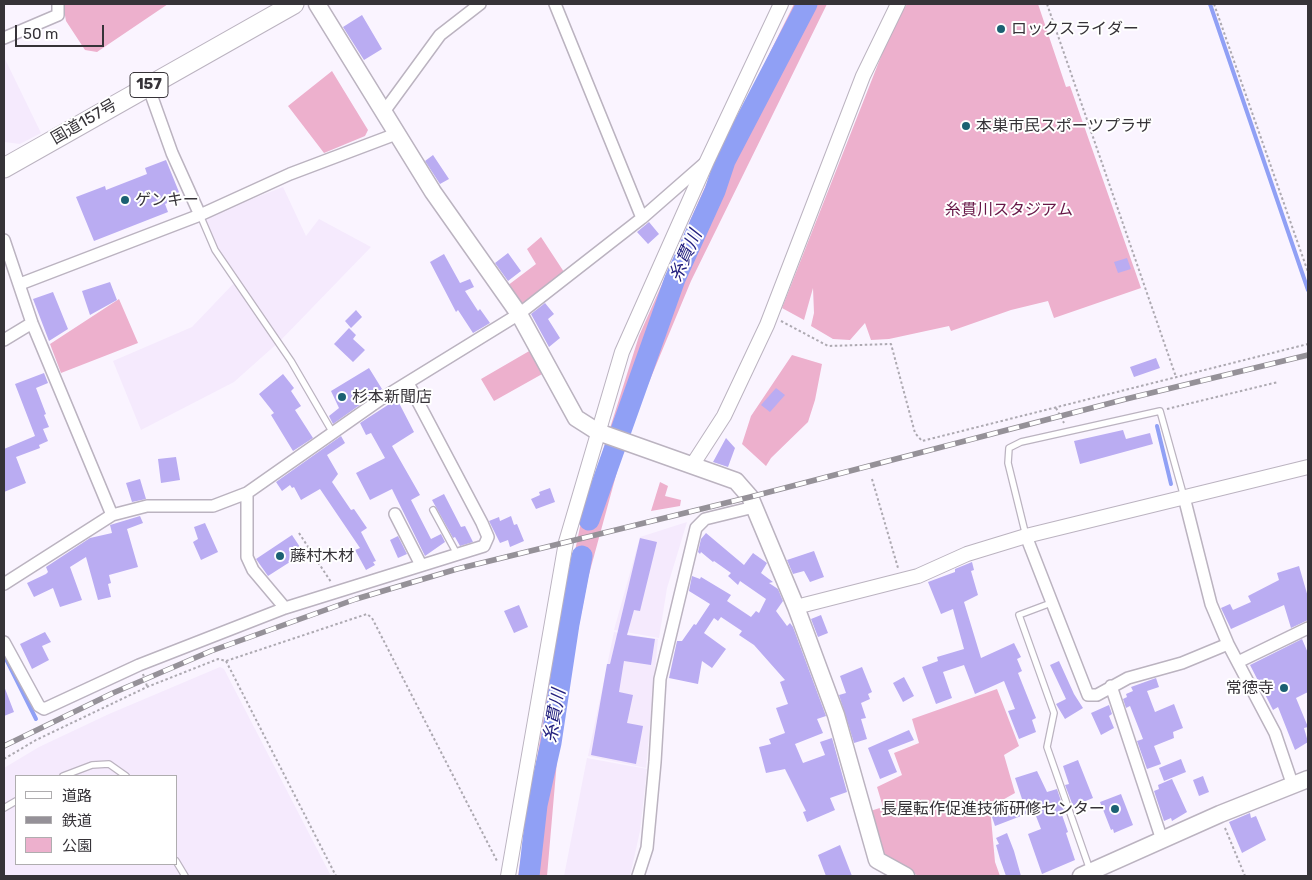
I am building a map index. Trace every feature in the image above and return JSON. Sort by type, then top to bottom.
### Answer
[{"type":"highway","name":"国道157号","points":[[4,167],[294,4]]},
{"type":"main road","points":[[318,4],[433,192],[519,314],[576,418],[602,433],[693,464],[736,481],[744,489],[754,507],[796,607],[836,715],[876,860],[906,876]]},
{"type":"main road","points":[[1086,874],[1220,814],[1308,779]]},
{"type":"street","points":[[4,38],[58,14],[58,4]]},
{"type":"street","points":[[384,113],[440,35],[480,4]]},
{"type":"street","points":[[555,4],[642,218]]},
{"type":"street","points":[[504,872],[566,542],[602,433],[622,352],[707,161],[781,4]]},
{"type":"street","points":[[693,464],[724,416],[770,316],[863,76],[898,4]]},
{"type":"street","points":[[148,86],[172,152],[200,215]]},
{"type":"street","points":[[20,284],[200,215],[290,174],[396,134]]},
{"type":"street","points":[[4,584],[112,515],[147,506],[212,506],[247,493],[408,383],[519,314],[642,218],[707,161]]},
{"type":"street","points":[[4,240],[32,323],[80,433],[112,515]]},
{"type":"street","points":[[4,340],[32,323]]},
{"type":"street","points":[[4,642],[39,706],[44,709],[139,665],[285,608],[337,590],[484,546],[488,537],[408,383]]},
{"type":"street","points":[[796,607],[918,576],[966,554],[1026,536],[1308,467]]},
{"type":"street","points":[[247,493],[247,557],[253,570],[285,608]]},
{"type":"street","points":[[1184,497],[1211,604],[1228,644],[1274,733],[1293,786]]},
{"type":"street","points":[[638,876],[647,848],[660,679],[696,528],[705,519],[754,507]]},
{"type":"street","points":[[395,514],[422,565]]},
{"type":"street","points":[[1026,536],[1088,695],[1097,694],[1128,678],[1182,663],[1228,644]]},
{"type":"street","points":[[1238,662],[1308,628]]},
{"type":"street","points":[[1111,686],[1162,840]]},
{"type":"lane","points":[[200,215],[215,250],[291,361],[333,433]]},
{"type":"lane","points":[[1026,536],[1008,463],[1009,448],[1021,442],[1160,411],[1184,497]]},
{"type":"lane","points":[[433,510],[457,554]]},
{"type":"lane","points":[[1051,603],[1019,615],[1054,713],[1047,747],[1086,874]]},
{"type":"lane","points":[[66,775],[92,765],[109,764],[125,775]]},
{"type":"lane","points":[[4,808],[15,802]]},
{"type":"lane","points":[[178,864],[185,876]]},
{"type":"path","points":[[1047,4],[1176,377]]},
{"type":"path","points":[[1214,4],[1308,272]]},
{"type":"path","points":[[770,316],[828,346],[892,344],[914,433],[922,441],[1308,344]]},
{"type":"path","points":[[1160,411],[1278,382]]},
{"type":"path","points":[[1056,408],[1069,432]]},
{"type":"path","points":[[872,479],[902,580]]},
{"type":"path","points":[[299,533],[337,590]]},
{"type":"path","points":[[4,759],[36,740],[147,687],[218,659],[226,661],[367,614],[372,618],[504,872]]},
{"type":"path","points":[[226,661],[336,876]]},
{"type":"path","points":[[1220,814],[1245,876]]},
{"type":"shaded area","points":[[4,57],[41,133],[20,144],[4,142]]},
{"type":"shaded area","points":[[283,187],[306,236],[319,219],[371,247],[280,341],[234,382],[141,430],[113,361],[192,327],[234,283],[213,250],[200,219]]},
{"type":"shaded area","points":[[687,522],[667,588],[659,638],[614,630],[640,537]]},
{"type":"shaded area","points":[[614,632],[658,639],[646,768],[588,756]]},
{"type":"shaded area","points":[[220,667],[224,669],[331,876],[4,876],[4,768],[39,747],[109,714]]},
{"type":"shaded area","points":[[587,758],[647,769],[640,831],[630,876],[564,876]]},
{"type":"green space","points":[[63,4],[168,4],[97,52],[85,50],[66,21]]},
{"type":"green space","points":[[794,4],[827,4],[691,281],[627,435],[588,578],[574,651],[558,749],[547,876],[518,876],[554,653],[582,517],[639,336],[721,151]]},
{"type":"green space","name":"本巣市民スポーツプラザ","points":[[907,4],[1038,4],[1066,87],[1070,86],[1141,288],[1054,318],[1048,301],[1011,310],[951,331],[949,326],[889,339],[871,340],[865,323],[850,340],[833,339],[811,326],[814,313],[813,288],[804,320],[782,308],[893,26]]},
{"type":"green space","points":[[332,71],[368,130],[365,136],[324,153],[288,106]]},
{"type":"green space","points":[[541,237],[564,272],[522,306],[507,286],[536,264],[527,249]]},
{"type":"green space","points":[[119,299],[138,343],[61,373],[50,344]]},
{"type":"green space","points":[[531,350],[544,373],[494,401],[481,379]]},
{"type":"green space","points":[[792,355],[822,364],[815,400],[808,422],[771,458],[766,466],[742,444],[751,416]]},
{"type":"green space","points":[[660,482],[668,486],[665,496],[681,500],[680,506],[651,511]]},
{"type":"green space","points":[[997,689],[1019,746],[1004,755],[1015,793],[990,807],[995,862],[1000,876],[919,876],[888,862],[881,856],[864,813],[883,807],[877,787],[902,775],[894,753],[919,743],[912,719]]},
{"type":"building","points":[[362,15],[382,49],[364,60],[343,27]]},
{"type":"building","points":[[433,155],[449,179],[440,184],[425,161]]},
{"type":"building","name":"ゲンキー","points":[[166,160],[181,197],[165,204],[168,212],[94,241],[76,197],[105,186],[106,190],[147,174],[145,168]]},
{"type":"building","points":[[649,222],[659,234],[648,244],[637,232]]},
{"type":"building","points":[[508,253],[521,271],[508,281],[495,263]]},
{"type":"building","points":[[444,254],[460,283],[470,279],[474,287],[465,291],[478,311],[480,309],[490,323],[473,333],[458,310],[456,312],[430,262]]},
{"type":"building","points":[[1127,258],[1131,269],[1118,273],[1114,262]]},
{"type":"building","points":[[110,282],[117,300],[90,315],[82,291]]},
{"type":"building","points":[[53,292],[68,329],[49,341],[33,299]]},
{"type":"building","points":[[545,303],[554,314],[548,319],[560,338],[549,347],[531,314]]},
{"type":"building","points":[[356,310],[362,317],[351,328],[345,321]]},
{"type":"building","points":[[349,328],[356,335],[353,339],[365,350],[353,362],[334,344]]},
{"type":"building","points":[[1156,358],[1160,368],[1134,377],[1130,367]]},
{"type":"building","points":[[369,368],[382,389],[333,424],[329,416],[339,408],[331,391]]},
{"type":"building","points":[[44,373],[48,383],[36,388],[49,427],[43,429],[48,441],[39,445],[40,448],[16,457],[26,483],[4,492],[4,449],[35,436],[15,384]]},
{"type":"building","points":[[283,374],[294,388],[291,391],[301,406],[295,410],[313,438],[293,451],[271,415],[274,413],[259,394]]},
{"type":"building","points":[[776,388],[785,395],[770,412],[761,405]]},
{"type":"building","points":[[394,401],[395,404],[399,403],[414,432],[392,446],[420,495],[411,500],[431,539],[441,534],[445,542],[425,556],[392,489],[370,500],[356,473],[385,458],[371,433],[366,435],[360,423]]},
{"type":"building","points":[[1123,430],[1126,439],[1150,433],[1153,444],[1080,464],[1074,441]]},
{"type":"building","points":[[341,436],[345,443],[327,455],[338,474],[332,482],[351,510],[354,509],[367,528],[361,532],[376,561],[373,562],[375,565],[366,570],[355,550],[360,548],[320,489],[301,500],[294,487],[292,488],[290,485],[282,491],[276,482]]},
{"type":"building","points":[[726,438],[735,448],[728,467],[713,462]]},
{"type":"building","points":[[176,457],[180,480],[161,483],[158,459]]},
{"type":"building","points":[[140,479],[146,499],[132,502],[126,483]]},
{"type":"building","points":[[550,488],[555,502],[536,509],[531,499],[540,495],[539,492]]},
{"type":"building","points":[[444,494],[461,527],[465,526],[473,542],[460,546],[455,537],[453,538],[432,500]]},
{"type":"building","points":[[140,516],[143,523],[127,529],[138,567],[109,575],[111,583],[108,584],[111,597],[98,600],[86,557],[70,567],[82,600],[60,607],[53,588],[34,597],[27,583],[46,574],[48,572],[46,567],[90,538],[112,533],[110,525]]},
{"type":"building","points":[[511,516],[514,525],[517,524],[524,541],[510,547],[508,540],[500,543],[489,521],[499,517],[500,521]]},
{"type":"building","points":[[205,523],[218,552],[201,560],[193,542],[198,539],[194,527]]},
{"type":"building","points":[[706,533],[744,565],[753,553],[767,563],[761,573],[773,582],[769,583],[778,589],[783,601],[776,611],[787,626],[790,623],[793,627],[826,716],[817,719],[823,733],[795,744],[803,763],[825,755],[820,742],[832,738],[847,792],[830,798],[835,810],[807,822],[803,812],[806,811],[785,769],[766,773],[759,747],[771,744],[769,739],[785,733],[776,708],[788,704],[780,682],[785,680],[754,645],[739,635],[742,631],[721,617],[718,621],[714,618],[704,633],[726,649],[712,668],[702,661],[698,684],[669,678],[677,641],[682,641],[694,624],[696,625],[710,604],[689,591],[692,576],[700,579],[701,577],[731,595],[727,601],[751,617],[756,611],[759,613],[766,599],[740,581],[738,585],[728,576],[731,573],[701,552],[700,554],[698,552],[701,539]]},
{"type":"building","name":"藤村木材","points":[[292,535],[304,553],[268,576],[256,559]]},
{"type":"building","points":[[398,536],[407,554],[398,558],[390,540]]},
{"type":"building","points":[[640,538],[657,542],[640,611],[634,610],[627,635],[655,639],[651,665],[624,661],[619,692],[633,695],[627,723],[643,726],[636,764],[591,755],[607,664],[610,664]]},
{"type":"building","points":[[814,551],[824,577],[810,582],[804,571],[793,574],[787,560]]},
{"type":"building","points":[[972,562],[974,570],[971,571],[978,595],[964,602],[981,658],[1014,643],[1021,657],[1017,659],[1022,671],[1018,673],[1036,718],[1032,720],[1036,732],[1019,739],[1008,711],[1015,709],[1004,681],[975,694],[964,665],[943,672],[952,698],[936,704],[922,667],[938,661],[937,657],[964,649],[953,609],[941,614],[928,582],[955,572],[955,569]]},
{"type":"building","points":[[1299,566],[1308,597],[1308,620],[1291,628],[1284,605],[1231,629],[1221,608],[1230,604],[1233,610],[1251,602],[1248,596],[1279,580],[1277,573]]},
{"type":"building","points":[[519,605],[528,627],[514,633],[504,611]]},
{"type":"building","points":[[821,615],[828,633],[818,637],[811,619]]},
{"type":"building","points":[[45,632],[51,642],[42,646],[49,660],[32,669],[20,644]]},
{"type":"building","name":"常徳寺","points":[[1302,639],[1308,653],[1308,692],[1296,698],[1308,727],[1304,728],[1308,742],[1295,750],[1278,707],[1273,710],[1250,665]]},
{"type":"building","points":[[1059,661],[1074,694],[1083,708],[1065,719],[1056,704],[1066,699],[1050,665]]},
{"type":"building","points":[[862,667],[872,692],[868,694],[870,699],[861,703],[866,718],[861,719],[867,739],[854,743],[839,695],[846,693],[840,676]]},
{"type":"building","points":[[904,677],[914,696],[903,702],[893,683]]},
{"type":"building","points":[[1156,678],[1159,687],[1147,691],[1155,712],[1174,704],[1183,728],[1173,732],[1174,738],[1154,746],[1161,764],[1147,769],[1137,741],[1143,739],[1130,706],[1126,708],[1123,699],[1127,697],[1126,694],[1133,691],[1131,687]]},
{"type":"building","points":[[4,686],[14,712],[4,716]]},
{"type":"building","points":[[1109,705],[1112,714],[1109,716],[1114,728],[1101,735],[1091,713]]},
{"type":"building","points":[[909,730],[914,740],[888,750],[897,772],[880,779],[868,748]]},
{"type":"building","points":[[1181,759],[1186,772],[1164,781],[1159,768]]},
{"type":"building","points":[[1078,760],[1093,798],[1073,806],[1065,785],[1069,784],[1063,766]]},
{"type":"building","points":[[1037,771],[1047,792],[1057,789],[1064,810],[1061,812],[1068,832],[1066,833],[1075,860],[1042,874],[1028,834],[1041,829],[1034,811],[995,826],[991,814],[995,813],[994,810],[1022,799],[1015,778]]},
{"type":"building","points":[[1203,776],[1209,792],[1199,796],[1193,780]]},
{"type":"building","points":[[1172,779],[1187,812],[1172,821],[1171,818],[1164,821],[1154,791],[1159,789],[1158,785]]},
{"type":"building","name":"長屋転作促進技術研修センター","points":[[1121,794],[1133,825],[1114,833],[1100,802]]},
{"type":"building","points":[[1250,813],[1251,818],[1256,816],[1266,840],[1242,853],[1229,822]]},
{"type":"building","points":[[1007,833],[1021,876],[1006,876],[1000,859],[996,845],[999,844],[996,838]]},
{"type":"building","points":[[840,845],[852,876],[826,876],[818,855]]},
{"type":"waterway","name":"糸貫川","points":[[589,520],[675,279],[715,191],[725,161],[807,4]]},
{"type":"waterway","points":[[1210,4],[1308,290]]},
{"type":"waterway","points":[[1157,426],[1171,484]]},
{"type":"waterway","name":"糸貫川","points":[[529,876],[537,805],[551,743],[569,624],[582,556]]},
{"type":"waterway","points":[[4,655],[36,719]]},
{"type":"railway","points":[[4,746],[113,693],[211,651],[356,599],[457,569],[750,497],[1126,399],[1308,355]]},
{"type":"place","name":"ロックスライダー","points":[[1001,29]]},
{"type":"place","name":"本巣市民スポーツプラザ","points":[[966,126]]},
{"type":"place","name":"ゲンキー","points":[[125,200]]},
{"type":"place","name":"杉本新聞店","points":[[342,397]]},
{"type":"place","name":"藤村木材","points":[[280,556]]},
{"type":"place","name":"常徳寺","points":[[1284,688]]},
{"type":"place","name":"長屋転作促進技術研修センター","points":[[1115,809]]},
{"type":"park label","name":"糸貫川スタジアム","points":[[1009,210]]}]
